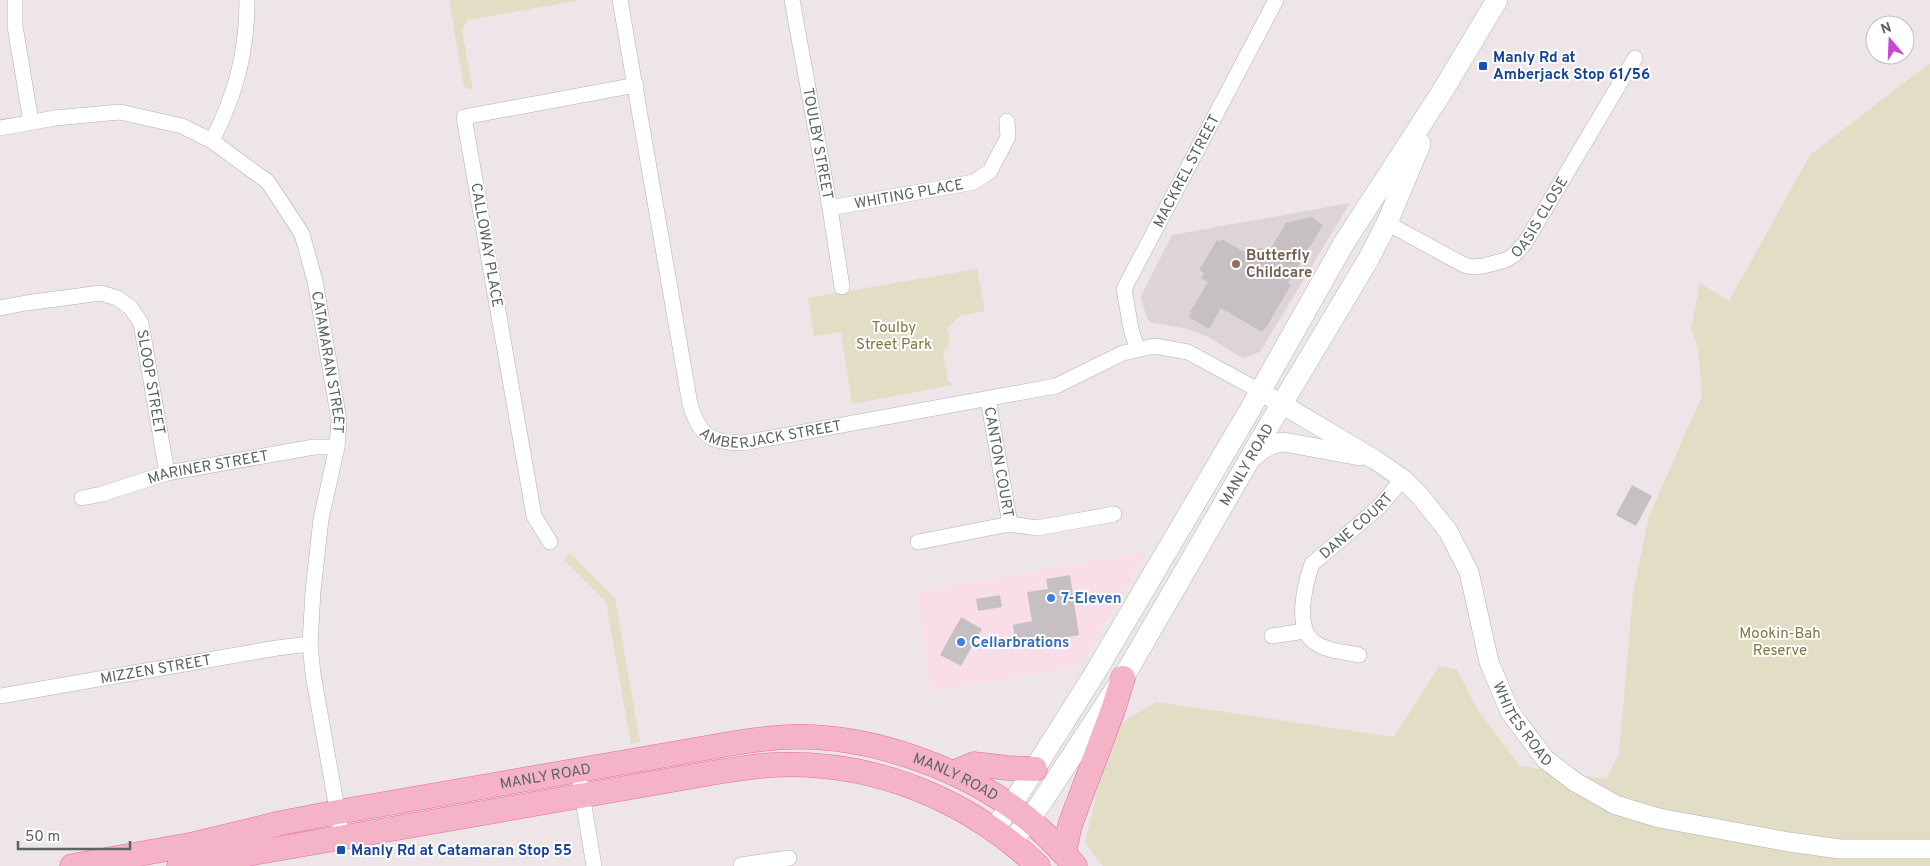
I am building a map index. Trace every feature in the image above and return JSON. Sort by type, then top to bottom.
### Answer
[{"type":"main road","name":"MANLY ROAD","points":[[1020,813],[1035,769],[1095,673],[1344,243],[1440,95],[1496,0]]},
{"type":"main road","name":"MANLY ROAD","points":[[179,866],[749,767],[772,765],[822,766],[881,775],[918,788],[966,811],[1003,836],[1123,678],[1368,260],[1387,223],[1440,95]]},
{"type":"main road","points":[[1070,859],[1070,826],[1123,678]]},
{"type":"main road","name":"MANLY ROAD","points":[[72,866],[195,844],[281,823],[338,812],[753,740],[790,737],[818,738],[872,746],[928,763],[952,773],[989,792],[1020,813],[1070,859]]},
{"type":"main road","points":[[952,773],[974,764],[1014,769],[1035,769]]},
{"type":"main road","points":[[1003,836],[1038,866]]},
{"type":"street","points":[[15,0],[15,26],[31,122]]},
{"type":"street","points":[[212,141],[239,78],[247,23],[247,0]]},
{"type":"street","name":"AMBERJACK STREET","points":[[620,0],[690,404],[696,421],[704,433],[720,442],[743,443],[1056,386],[1123,353],[1137,348],[1154,346],[1188,352],[1260,391]]},
{"type":"street","name":"TOULBY STREET","points":[[792,0],[830,208],[842,287]]},
{"type":"street","name":"MACKREL STREET","points":[[1137,348],[1131,329],[1124,288],[1276,0]]},
{"type":"street","name":"OASIS CLOSE","points":[[1387,223],[1464,265],[1483,266],[1498,263],[1514,255],[1525,243],[1635,58]]},
{"type":"street","name":"CALLOWAY PLACE","points":[[550,542],[534,516],[464,117],[636,85]]},
{"type":"street","name":"CATAMARAN STREET","points":[[0,128],[55,118],[120,112],[182,126],[212,141],[268,182],[302,234],[315,281],[339,420],[337,447],[321,519],[313,591],[310,644],[313,674],[342,837]]},
{"type":"street","name":"WHITING PLACE","points":[[830,208],[974,182],[990,171],[995,162],[1008,137],[1007,121]]},
{"type":"street","name":"SLOOP STREET","points":[[0,308],[102,293],[117,298],[130,307],[141,323],[166,474]]},
{"type":"street","name":"WHITES ROAD","points":[[1260,391],[1374,458],[1403,479],[1420,496],[1448,531],[1468,572],[1489,662],[1510,712],[1545,759],[1575,782],[1616,805],[1659,818],[1789,842],[1840,849],[1930,849]]},
{"type":"street","name":"CANTON COURT","points":[[988,399],[1010,524]]},
{"type":"street","points":[[1251,459],[1264,447],[1284,442],[1374,458]]},
{"type":"street","name":"MARINER STREET","points":[[82,498],[102,494],[166,474],[314,447],[337,447]]},
{"type":"street","name":"DANE COURT","points":[[1305,631],[1302,618],[1305,589],[1312,564],[1379,507],[1403,479]]},
{"type":"street","points":[[918,542],[1010,524],[1036,528],[1114,514]]},
{"type":"street","points":[[1272,636],[1305,631],[1314,641],[1327,648],[1359,655]]},
{"type":"street","name":"MIZZEN STREET","points":[[0,696],[277,648],[310,644]]},
{"type":"street","points":[[578,770],[594,866]]},
{"type":"street","points":[[742,865],[765,864],[789,858]]},
{"type":"shaded area","name":"Butterfly Childcare","points":[[1350,203],[1260,352],[1243,358],[1208,337],[1184,328],[1153,323],[1147,319],[1141,298],[1172,235]]},
{"type":"shaded area","points":[[1146,552],[1084,660],[1072,667],[931,692],[916,592]]},
{"type":"green space","points":[[449,0],[581,0],[468,20],[462,30],[473,90],[464,87]]},
{"type":"green space","name":"Mookin-Bah Reserve","points":[[1930,63],[1930,866],[1103,866],[1085,843],[1114,727],[1156,702],[1394,737],[1439,666],[1457,670],[1477,709],[1520,766],[1606,779],[1619,754],[1633,593],[1649,516],[1702,396],[1698,348],[1691,328],[1700,283],[1729,301],[1810,155]]},
{"type":"green space","name":"Toulby Street Park","points":[[977,269],[985,311],[960,316],[947,328],[950,343],[943,352],[948,381],[953,385],[852,404],[841,332],[814,336],[808,298]]},
{"type":"green space","points":[[570,553],[615,598],[640,742],[631,744],[606,602],[564,560]]},
{"type":"building","points":[[1311,217],[1323,225],[1288,283],[1291,285],[1262,332],[1221,308],[1209,329],[1189,317],[1192,313],[1190,312],[1208,282],[1201,278],[1204,273],[1199,270],[1217,240],[1220,242],[1222,239],[1253,257],[1259,247],[1268,253],[1286,223]]},
{"type":"building","points":[[1632,485],[1652,496],[1636,526],[1616,515]]},
{"type":"building","points":[[1070,575],[1079,635],[1016,646],[1013,625],[1032,621],[1027,592],[1048,589],[1046,579]]},
{"type":"building","points":[[1000,595],[1002,607],[978,611],[976,599]]},
{"type":"building","name":"Cellarbrations","points":[[961,617],[982,629],[961,666],[940,655]]},
{"type":"place","name":"Manly Rd at Amberjack Stop 61/56","points":[[1483,66]]},
{"type":"place","name":"Butterfly Childcare","points":[[1236,264]]},
{"type":"place","name":"7-Eleven","points":[[1051,598]]},
{"type":"place","name":"Cellarbrations","points":[[961,642]]},
{"type":"place","name":"Manly Rd at Catamaran Stop 55","points":[[341,850]]}]
